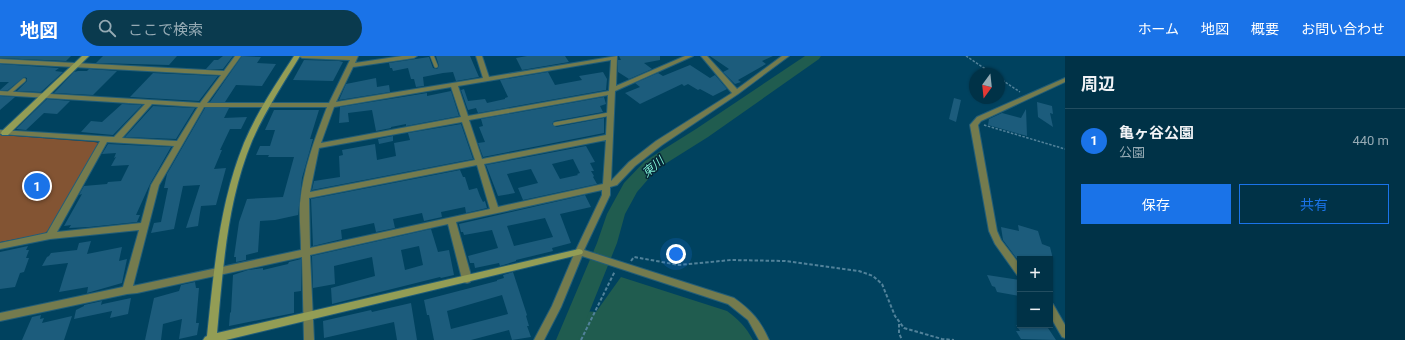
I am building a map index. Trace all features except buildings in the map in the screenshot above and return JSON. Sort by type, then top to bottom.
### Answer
[{"type":"street","points":[[2,132],[86,56]]},
{"type":"street","points":[[126,290],[155,185],[202,105],[238,56]]},
{"type":"street","points":[[297,56],[266,106],[248,143],[230,199],[218,270],[211,340],[579,252],[593,255],[731,301],[748,312],[757,325],[764,340]]},
{"type":"street","points":[[302,56],[354,57],[331,105],[316,146],[305,196],[309,340]]},
{"type":"street","points":[[349,66],[414,56]]},
{"type":"street","points":[[479,56],[487,78]]},
{"type":"street","points":[[316,146],[612,91],[690,56]]},
{"type":"street","points":[[704,56],[736,93]]},
{"type":"street","points":[[0,317],[126,290],[138,289],[218,270],[606,186],[614,183],[632,164],[659,143],[736,93],[786,56]]},
{"type":"street","points":[[3,94],[44,95],[202,105],[331,105],[614,57],[606,195],[579,252],[556,307],[539,340]]},
{"type":"street","points":[[0,61],[225,73]]},
{"type":"street","points":[[1017,268],[998,242],[993,231],[974,125],[975,122],[1026,96],[1065,80]]},
{"type":"street","points":[[454,85],[495,210]]},
{"type":"street","points":[[116,140],[150,102]]},
{"type":"street","points":[[2,132],[178,144]]},
{"type":"street","points":[[305,196],[609,137]]},
{"type":"street","points":[[50,236],[105,139]]},
{"type":"street","points":[[451,220],[467,279]]},
{"type":"street","points":[[0,246],[50,236],[144,226]]},
{"type":"street","points":[[1053,312],[1065,334]]},
{"type":"lane","points":[[432,56],[436,66]]},
{"type":"lane","points":[[3,94],[24,80]]},
{"type":"lane","points":[[555,124],[610,114]]},
{"type":"path","points":[[966,56],[984,68]]},
{"type":"path","points":[[1005,82],[1026,96]]},
{"type":"path","points":[[975,122],[1065,149]]},
{"type":"path","points":[[582,340],[620,264],[634,257],[680,265],[731,260],[798,261],[863,272],[877,278],[883,284],[888,294],[890,308],[899,324],[904,328],[911,331],[954,340]]},
{"type":"path","points":[[899,324],[899,333],[902,340]]},
{"type":"shaded area","points":[[0,135],[99,143],[50,229],[44,234],[0,242]]},
{"type":"shaded area","points":[[621,277],[727,311],[742,324],[753,340],[574,340],[585,311],[596,312]]},
{"type":"waterway","name":"東川","points":[[567,340],[607,243],[616,214],[630,188],[651,165],[702,133],[814,56]]},
{"type":"place","name":"亀ヶ谷公園","points":[[37,186]]}]
